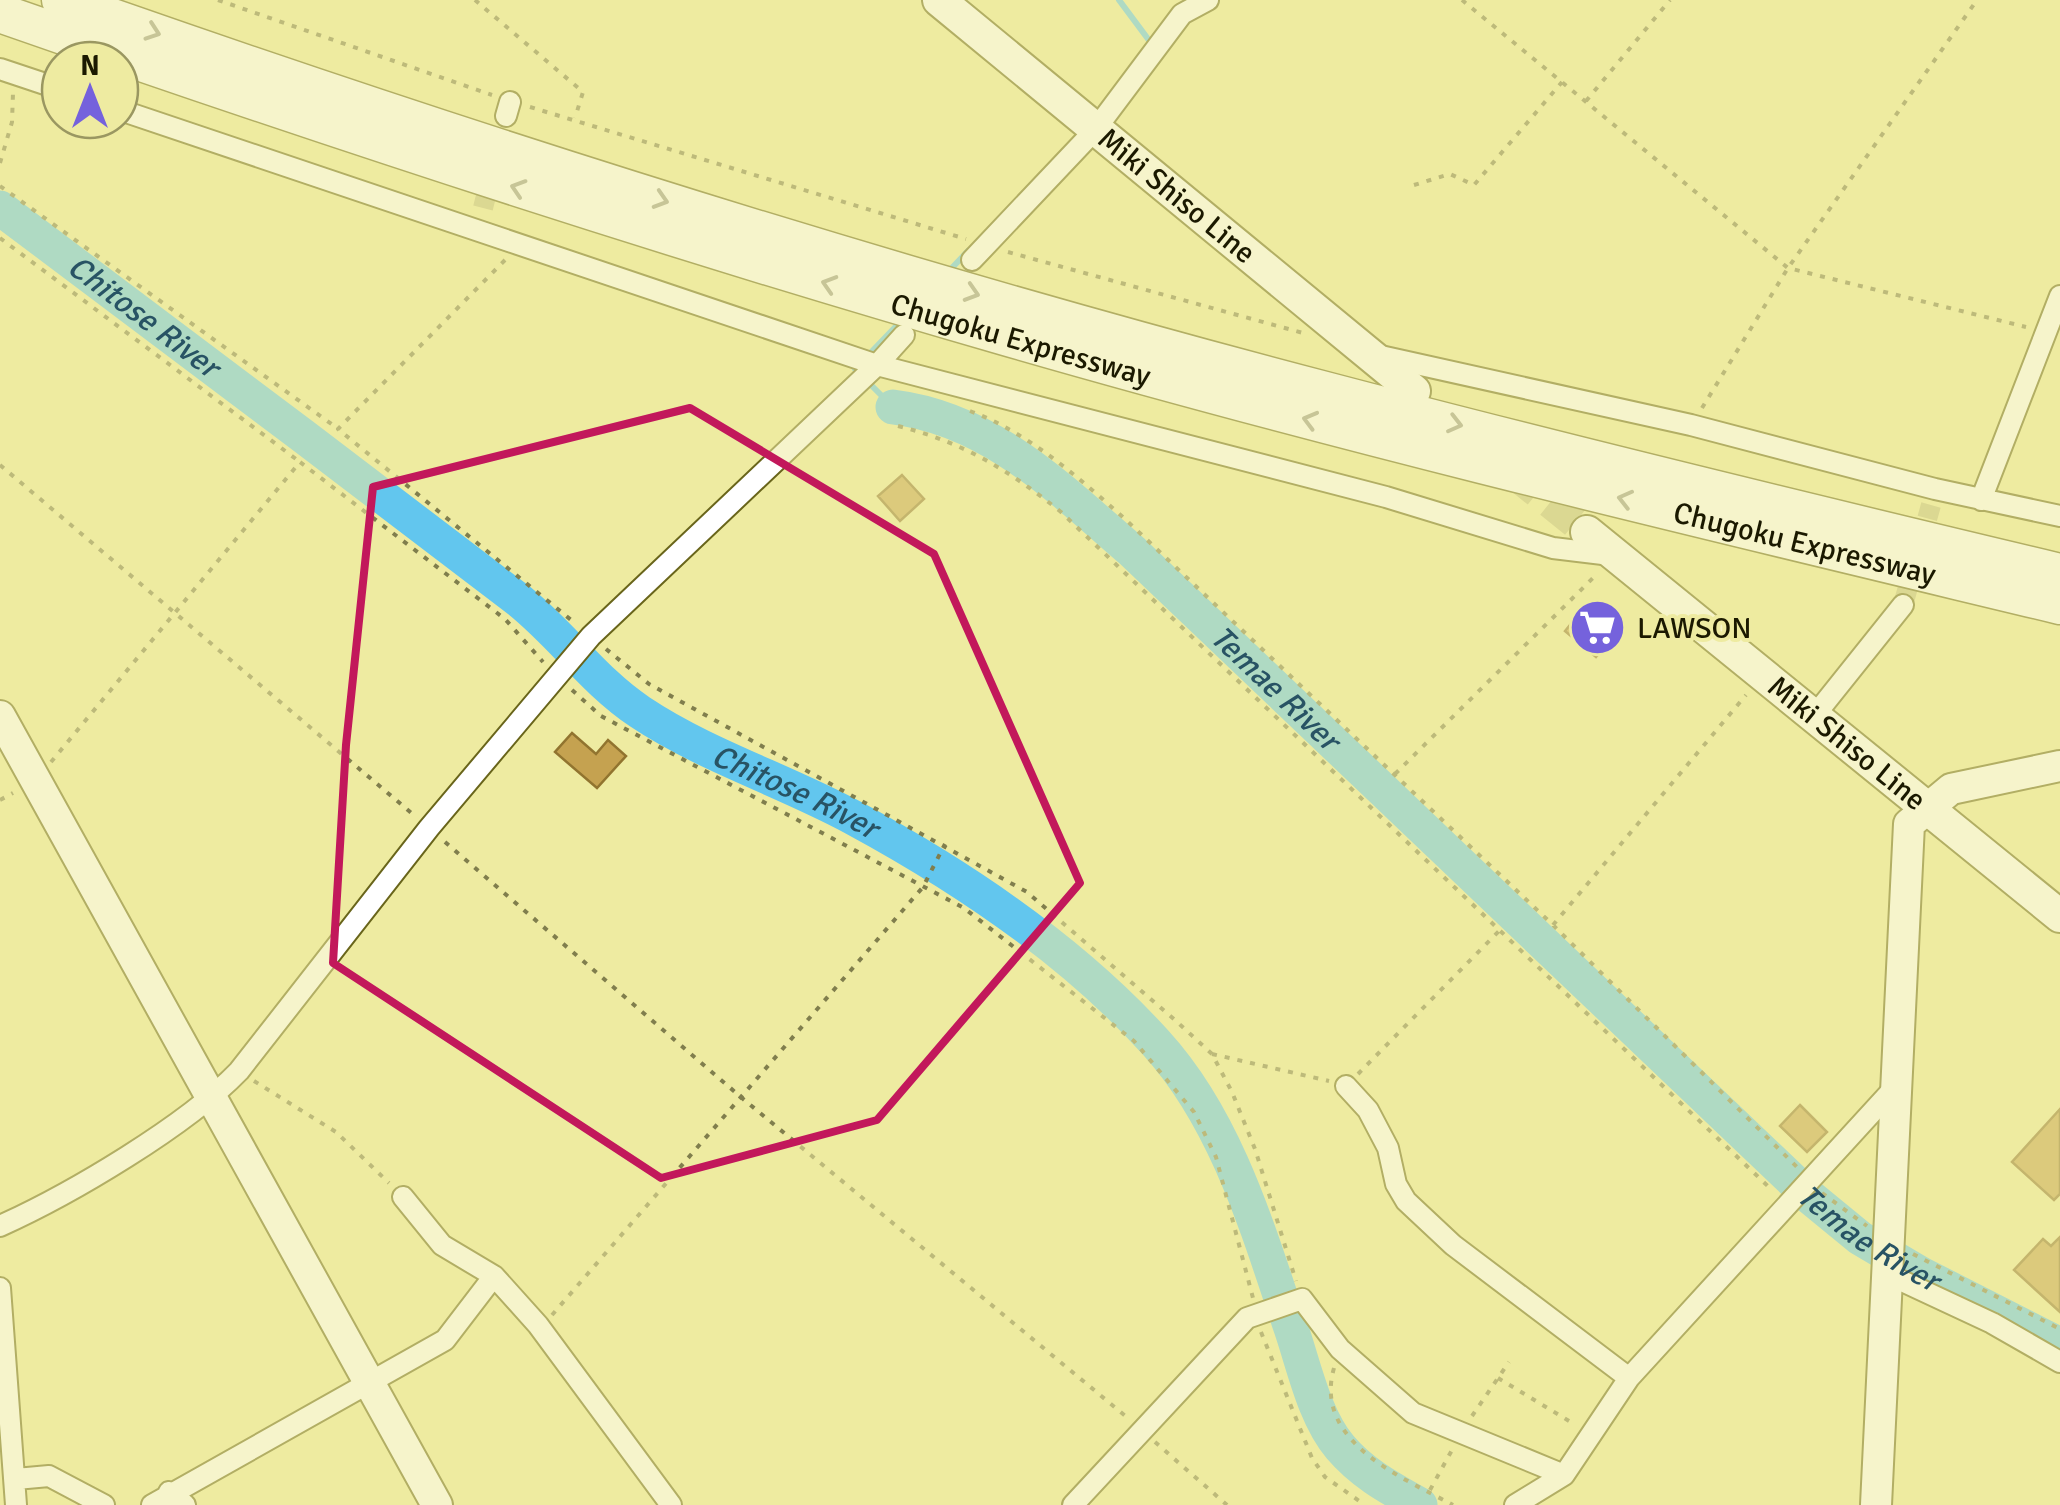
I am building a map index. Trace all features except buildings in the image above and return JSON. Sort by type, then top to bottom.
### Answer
[{"type":"highway","name":"Chugoku Expressway","points":[[61,0],[301,84],[627,190],[1000,301],[1365,402],[2060,574]]},
{"type":"highway","name":"Chugoku Expressway","points":[[0,13],[371,140],[1007,337],[1354,432],[2060,605]]},
{"type":"main road","name":"Miki Shiso Line","points":[[939,0],[1414,391]]},
{"type":"main road","name":"Miki Shiso Line","points":[[1587,532],[2060,916]]},
{"type":"street","points":[[978,253],[1094,130],[1182,14],[1208,0]]},
{"type":"street","points":[[6,71],[40,83]]},
{"type":"street","points":[[140,117],[878,366],[1386,497],[1553,548],[1616,556]]},
{"type":"street","points":[[477,231],[482,208]]},
{"type":"street","points":[[1981,500],[2060,296]]},
{"type":"street","points":[[0,1226],[39,1208],[212,1100],[239,1072],[558,672],[878,366],[904,335]]},
{"type":"street","points":[[1367,353],[1691,425],[1933,497],[1981,500],[2060,516]]},
{"type":"street","points":[[1816,715],[1903,605]]},
{"type":"street","points":[[0,716],[437,1505]]},
{"type":"street","points":[[1876,1505],[1910,824],[1951,789],[2060,766]]},
{"type":"street","points":[[1515,1505],[1564,1475],[1629,1378],[1897,1085]]},
{"type":"street","points":[[1346,1086],[1368,1110],[1388,1148],[1396,1184],[1406,1201],[1453,1245],[1629,1378]]},
{"type":"street","points":[[403,1197],[442,1245],[494,1276],[538,1325],[671,1505]]},
{"type":"street","points":[[1888,1257],[2060,1362]]},
{"type":"street","points":[[169,1500],[445,1340],[494,1276]]},
{"type":"street","points":[[0,1288],[16,1505]]},
{"type":"street","points":[[1074,1505],[1260,1313],[1298,1302],[1340,1349],[1412,1412],[1564,1475]]},
{"type":"street","points":[[16,1479],[49,1476],[104,1505]]},
{"type":"path","points":[[218,0],[508,109],[575,118],[978,253],[1316,336]]},
{"type":"path","points":[[475,0],[583,92],[575,118]]},
{"type":"path","points":[[1462,0],[1788,268],[2046,332]]},
{"type":"path","points":[[1586,102],[1670,0]]},
{"type":"path","points":[[1691,425],[1788,268],[1977,0]]},
{"type":"path","points":[[0,163],[12,122],[6,71]]},
{"type":"path","points":[[1414,184],[1450,174],[1474,186],[1562,82]]},
{"type":"path","points":[[0,186],[338,429],[484,544],[588,640],[649,684],[1027,892],[1212,1054],[1256,1149],[1298,1302]]},
{"type":"path","points":[[0,238],[505,619],[601,716],[964,908],[1032,958],[1159,1066],[1194,1112],[1216,1158],[1286,1400],[1312,1458],[1326,1477],[1365,1505]]},
{"type":"path","points":[[338,429],[520,246]]},
{"type":"path","points":[[959,407],[1028,442],[1078,477],[1554,925],[1798,1191]]},
{"type":"path","points":[[898,426],[970,449],[1017,477],[1062,512],[1500,930],[1798,1191],[1836,1204],[1888,1257],[2060,1329]]},
{"type":"path","points":[[36,780],[300,462]]},
{"type":"path","points":[[0,465],[742,1098],[1227,1505]]},
{"type":"path","points":[[1395,774],[1616,556]]},
{"type":"path","points":[[1554,925],[1762,674]]},
{"type":"path","points":[[538,1325],[555,1313],[924,884],[943,846]]},
{"type":"path","points":[[1212,1054],[1346,1086],[1500,930]]},
{"type":"path","points":[[239,1072],[336,1132],[403,1197]]},
{"type":"path","points":[[1340,1349],[1327,1392],[1341,1426],[1354,1444],[1390,1470],[1453,1505]]},
{"type":"path","points":[[1498,1378],[1590,1434]]},
{"type":"highlighted area","points":[[690,408],[934,554],[1080,883],[877,1120],[661,1178],[333,963],[346,745],[373,487]]},
{"type":"waterway","name":"Temae River","points":[[1119,0],[1151,43],[1147,47]]},
{"type":"waterway","name":"Chitose River","points":[[0,208],[516,598],[607,686],[640,712],[691,742],[827,804],[895,841],[1014,918],[1089,977],[1156,1043],[1181,1074],[1221,1142],[1253,1215],[1311,1390],[1331,1435],[1368,1473],[1420,1505]]},
{"type":"waterway","name":"Temae River","points":[[949,271],[968,251]]},
{"type":"waterway","name":"Temae River","points":[[893,407],[855,369],[902,320]]},
{"type":"waterway","name":"Temae River","points":[[893,407],[928,414],[993,441],[1078,504],[1810,1197],[1860,1238],[2060,1345]]},
{"type":"tunnel","points":[[483,208],[506,116]]},
{"type":"tunnel","points":[[1513,472],[1587,532]]},
{"type":"tunnel","points":[[1903,605],[1931,505]]},
{"type":"place","name":"LAWSON","points":[[1598,628]]}]
